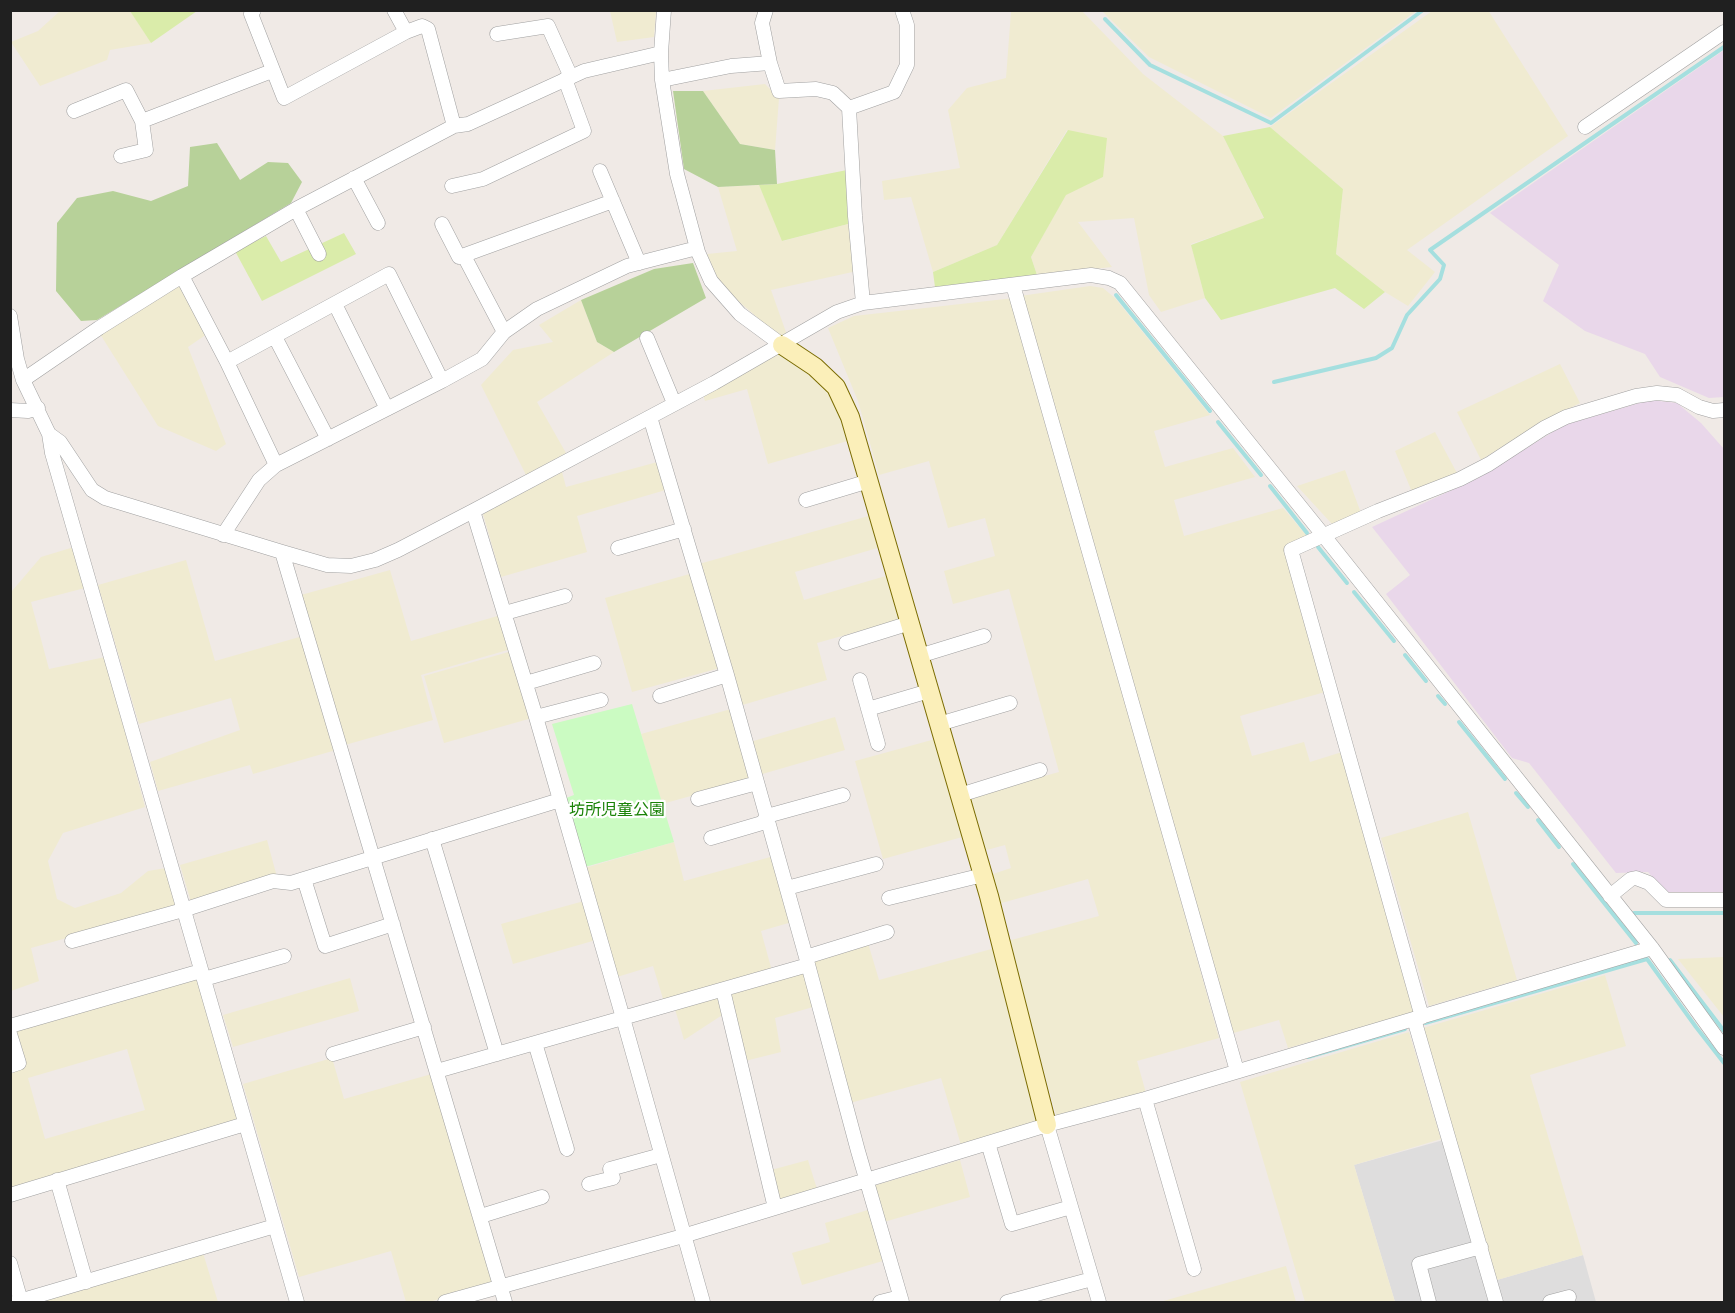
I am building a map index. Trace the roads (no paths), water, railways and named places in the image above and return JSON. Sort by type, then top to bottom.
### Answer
[{"type":"street","points":[[254,10],[251,14],[284,98],[406,32],[422,26],[428,29],[454,126]]},
{"type":"street","points":[[394,10],[406,32]]},
{"type":"street","points":[[664,10],[662,80],[677,174],[697,248],[711,281],[740,314],[815,367],[836,387],[850,417],[983,875],[1047,1125],[1099,1302]]},
{"type":"street","points":[[766,10],[762,23],[770,63],[779,91],[816,89],[833,93],[849,108],[863,303]]},
{"type":"street","points":[[849,108],[894,92],[907,65],[907,25],[902,10]]},
{"type":"street","points":[[452,186],[483,179],[584,131],[568,78],[548,26],[497,34]]},
{"type":"street","points":[[1585,127],[1725,32]]},
{"type":"street","points":[[23,380],[99,328],[182,276],[296,209],[454,126],[468,124],[584,71],[661,53]]},
{"type":"street","points":[[662,80],[731,66],[770,63]]},
{"type":"street","points":[[142,121],[272,71]]},
{"type":"street","points":[[74,111],[126,90],[142,121],[146,150],[121,156]]},
{"type":"street","points":[[600,171],[639,262]]},
{"type":"street","points":[[354,178],[378,223]]},
{"type":"street","points":[[442,224],[459,257],[613,201]]},
{"type":"street","points":[[296,209],[319,254]]},
{"type":"street","points":[[222,535],[259,480],[276,465],[482,359],[504,332],[537,309],[627,266],[697,248]]},
{"type":"street","points":[[464,256],[504,332]]},
{"type":"street","points":[[227,362],[389,274],[442,381]]},
{"type":"street","points":[[49,434],[60,442],[92,490],[105,498],[327,565],[351,566],[375,560],[398,550],[473,511],[651,417],[837,312],[863,303],[1091,275],[1109,278],[1120,284],[1324,536],[1652,948],[1725,1048]]},
{"type":"street","points":[[182,276],[227,362],[276,465]]},
{"type":"street","points":[[1013,285],[1237,1071]]},
{"type":"street","points":[[335,304],[387,409]]},
{"type":"street","points":[[10,316],[23,380],[49,434],[52,453],[297,1302]]},
{"type":"street","points":[[275,337],[328,439]]},
{"type":"street","points":[[646,338],[674,403]]},
{"type":"street","points":[[1496,1302],[1291,550],[1378,511],[1460,479],[1566,417],[1636,396],[1658,393],[1677,394],[1713,411],[1725,410]]},
{"type":"street","points":[[10,410],[28,411],[38,408]]},
{"type":"street","points":[[651,417],[758,783],[901,1300],[880,1302]]},
{"type":"street","points":[[806,500],[869,481]]},
{"type":"street","points":[[473,511],[536,717],[702,1302]]},
{"type":"street","points":[[618,548],[684,529]]},
{"type":"street","points":[[282,552],[505,1302]]},
{"type":"street","points":[[505,614],[564,596]]},
{"type":"street","points":[[846,643],[910,623]]},
{"type":"street","points":[[919,656],[984,636]]},
{"type":"street","points":[[526,683],[594,663]]},
{"type":"street","points":[[660,696],[727,675]]},
{"type":"street","points":[[860,680],[878,744]]},
{"type":"street","points":[[868,709],[929,691]]},
{"type":"street","points":[[536,717],[601,700]]},
{"type":"street","points":[[939,724],[1010,703]]},
{"type":"street","points":[[960,795],[1040,770]]},
{"type":"street","points":[[699,799],[758,783]]},
{"type":"street","points":[[711,838],[762,823],[767,816],[843,795]]},
{"type":"street","points":[[72,940],[273,881],[291,883],[560,800]]},
{"type":"street","points":[[432,839],[497,1054]]},
{"type":"street","points":[[787,888],[876,864]]},
{"type":"street","points":[[889,898],[983,875]]},
{"type":"street","points":[[1610,896],[1631,879],[1636,878],[1649,883],[1666,900],[1725,900]]},
{"type":"street","points":[[304,879],[325,946],[393,924]]},
{"type":"street","points":[[437,1071],[723,990],[887,932]]},
{"type":"street","points":[[445,1302],[683,1236],[1047,1125],[1145,1099],[1652,948]]},
{"type":"street","points":[[10,1026],[202,975],[284,956]]},
{"type":"street","points":[[723,990],[775,1208]]},
{"type":"street","points":[[333,1054],[424,1027]]},
{"type":"street","points":[[10,1034],[19,1063],[10,1066]]},
{"type":"street","points":[[535,1043],[567,1149]]},
{"type":"street","points":[[1145,1099],[1194,1269]]},
{"type":"street","points":[[10,1194],[245,1124]]},
{"type":"street","points":[[988,1143],[1012,1224],[1071,1207]]},
{"type":"street","points":[[589,1184],[613,1178],[610,1169],[661,1155]]},
{"type":"street","points":[[57,1180],[86,1282]]},
{"type":"street","points":[[481,1216],[542,1197]]},
{"type":"street","points":[[10,1263],[19,1302],[275,1226]]},
{"type":"street","points":[[1429,1302],[1419,1264],[1481,1247]]},
{"type":"street","points":[[1007,1302],[1092,1279]]},
{"type":"street","points":[[1550,1302],[1569,1297]]},
{"type":"waterway","points":[[1105,19],[1150,65],[1271,123],[1423,10]]},
{"type":"waterway","points":[[1274,382],[1376,358],[1392,348],[1407,315],[1440,279],[1444,265],[1430,250],[1724,47]]},
{"type":"waterway","points":[[1116,295],[1210,411]]},
{"type":"waterway","points":[[1218,422],[1261,475]]},
{"type":"waterway","points":[[1270,486],[1307,533]]},
{"type":"waterway","points":[[1318,547],[1347,583]]},
{"type":"waterway","points":[[1354,592],[1394,641]]},
{"type":"waterway","points":[[1405,655],[1426,681]]},
{"type":"waterway","points":[[1438,696],[1445,704]]},
{"type":"waterway","points":[[1459,722],[1505,779]]},
{"type":"waterway","points":[[1516,793],[1528,807]]},
{"type":"waterway","points":[[1538,820],[1559,847]]},
{"type":"waterway","points":[[1573,864],[1636,943]]},
{"type":"waterway","points":[[1634,913],[1724,913]]},
{"type":"waterway","points":[[1425,1023],[1647,959],[1724,1063]]},
{"type":"waterway","points":[[1670,960],[1724,1031]]},
{"type":"waterway","points":[[1308,1057],[1405,1029]]},
{"type":"park label","name":"坊所児童公園","points":[[617,810]]}]
